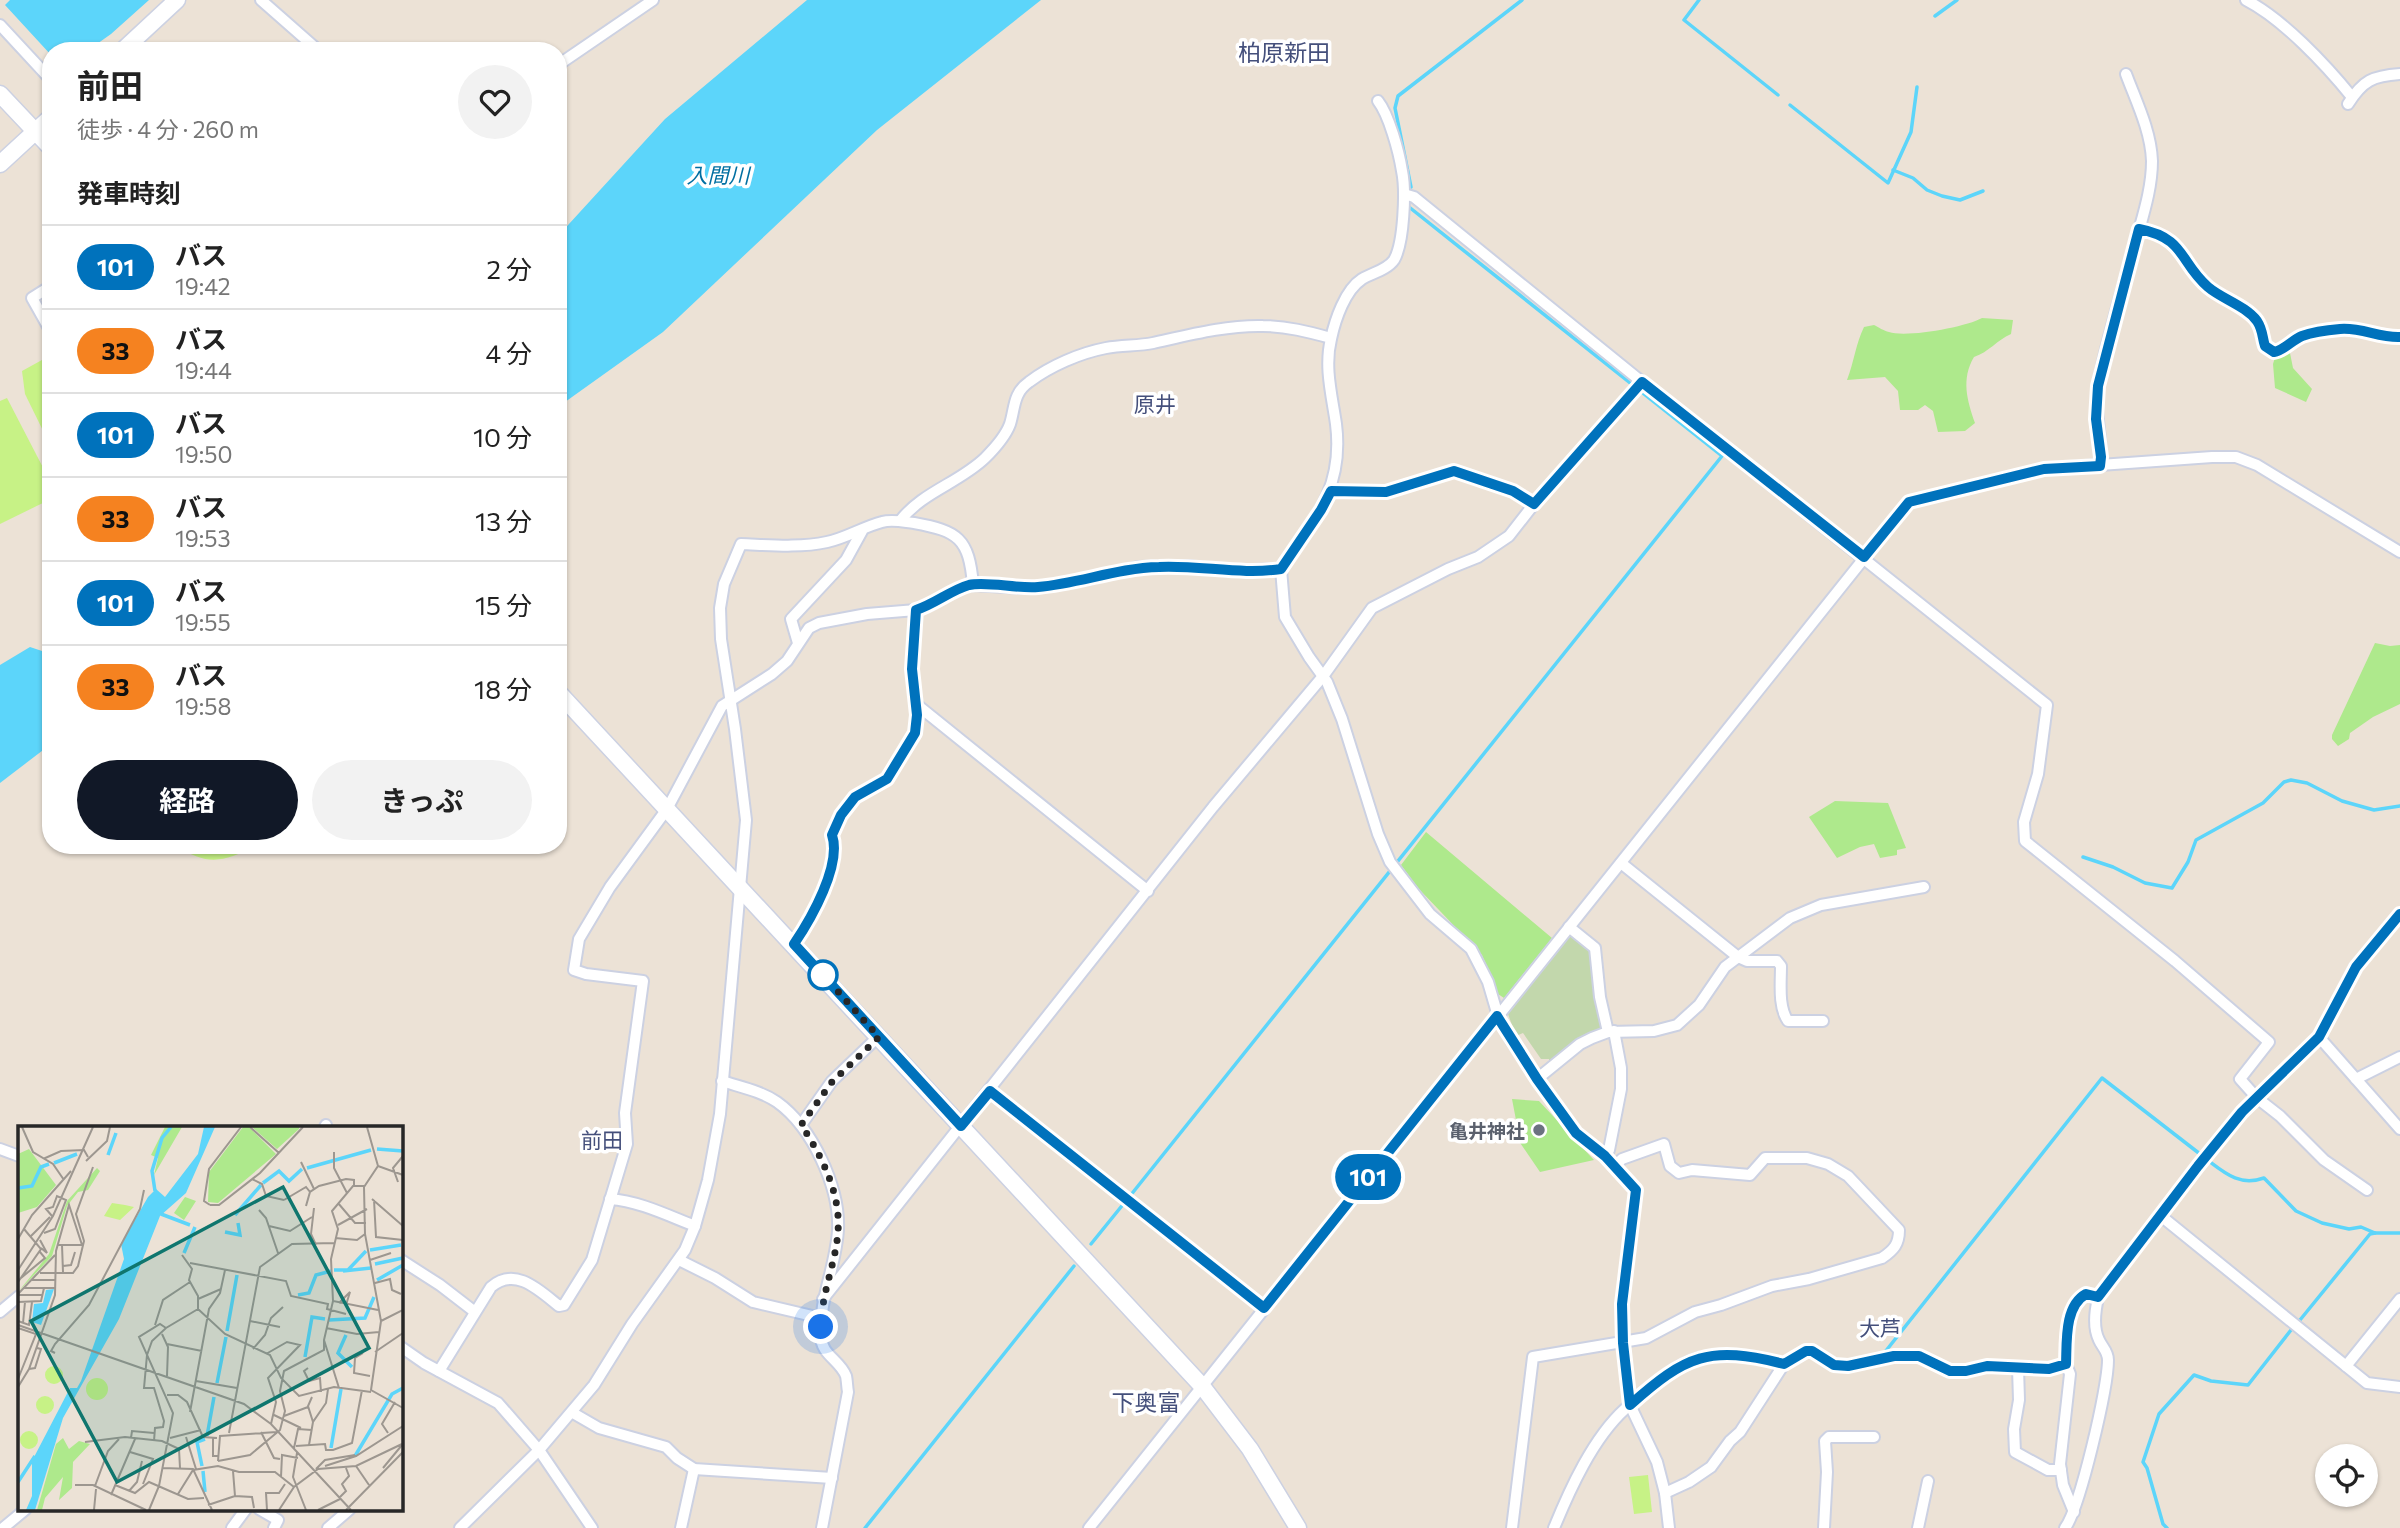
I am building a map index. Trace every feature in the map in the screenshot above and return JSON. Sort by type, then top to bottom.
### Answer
[{"type":"street","points":[[132,42],[177,0]]},
{"type":"street","points":[[261,0],[309,42]]},
{"type":"street","points":[[567,59],[653,0]]},
{"type":"street","points":[[2246,0],[2267,13],[2323,63],[2350,100],[2363,85],[2376,76],[2400,74]]},
{"type":"street","points":[[0,25],[42,70]]},
{"type":"street","points":[[2100,466],[2096,419],[2098,386],[2146,205],[2152,161],[2146,132],[2126,74]]},
{"type":"street","points":[[0,94],[42,139]]},
{"type":"street","points":[[1378,101],[1395,144],[1402,171],[1404,194],[1399,247],[1393,261],[1386,267],[1359,281],[1338,316],[1331,338],[1328,354],[1336,427],[1336,470],[1331,491],[1321,510],[1281,569],[1285,617],[1309,657],[1324,675],[1342,719],[1378,834],[1393,865],[1430,914],[1471,949],[1488,982],[1497,1016],[1537,1079],[1576,1133],[1605,1156],[1636,1190],[1622,1304],[1623,1343],[1630,1405],[1657,1462],[1665,1493],[1669,1528]]},
{"type":"street","points":[[0,164],[42,125]]},
{"type":"street","points":[[1404,194],[1414,197],[1638,386],[1864,557],[2048,705],[2038,774],[2024,822],[2025,841],[2175,961],[2269,1042],[2240,1079],[2324,1160],[2367,1190]]},
{"type":"street","points":[[2139,229],[2153,231],[2172,242],[2207,286],[2254,317],[2263,333],[2265,346],[2274,352],[2286,348],[2303,336],[2341,329],[2400,337]]},
{"type":"street","points":[[42,292],[32,298],[42,316]]},
{"type":"street","points":[[900,521],[915,505],[984,459],[1010,425],[1011,410],[1018,393],[1029,382],[1066,361],[1108,348],[1211,331],[1262,326],[1292,328],[1331,338]]},
{"type":"street","points":[[823,1299],[1213,807],[1324,675],[1372,608],[1498,545],[1509,536],[1638,386]]},
{"type":"street","points":[[1089,1528],[1909,502],[2044,469],[2236,457],[2257,465],[2400,552]]},
{"type":"street","points":[[1331,491],[1386,492],[1454,471],[1513,491],[1534,504]]},
{"type":"street","points":[[460,1528],[573,1413],[632,1324],[679,1260],[695,1226],[716,1144],[746,820],[742,775],[721,639],[720,608],[724,584],[741,544],[807,545],[827,542],[884,521],[942,528],[960,540],[968,554],[973,584]]},
{"type":"street","points":[[798,643],[791,619],[846,560],[862,531]]},
{"type":"street","points":[[439,1371],[491,1287],[505,1278],[513,1278],[538,1290],[559,1306],[564,1305],[592,1260],[626,1144],[625,1114],[643,981],[574,970],[579,939],[722,706],[772,674],[787,661],[809,628],[819,623],[867,614],[916,610],[973,584],[1039,587],[1138,568],[1187,566],[1231,571],[1281,569]]},
{"type":"street","points":[[794,944],[820,899],[834,852],[832,835],[841,815],[855,797],[887,779],[915,733],[916,704],[912,669],[916,610]]},
{"type":"street","points":[[567,702],[1202,1387],[1250,1449],[1298,1528]]},
{"type":"street","points":[[916,704],[1148,891]]},
{"type":"street","points":[[1621,863],[1738,957],[1747,961],[1777,961],[1781,966],[1784,1017],[1788,1021],[1823,1021]]},
{"type":"street","points":[[1537,1079],[1580,1044],[1611,1032],[1654,1031],[1677,1025],[1699,1005],[1719,974],[1790,918],[1821,905],[1924,887]]},
{"type":"street","points":[[2065,1528],[2074,1512],[2099,1411],[2108,1358],[2096,1331],[2098,1297],[2198,1166],[2257,1098],[2319,1037],[2356,967],[2400,914]]},
{"type":"street","points":[[1569,927],[1595,948],[1600,996],[1621,1068],[1621,1089],[1609,1150],[1605,1156]]},
{"type":"street","points":[[801,1125],[832,1082],[879,1037]]},
{"type":"street","points":[[2319,1037],[2399,1125]]},
{"type":"street","points":[[2356,1079],[2400,1057]]},
{"type":"street","points":[[722,1081],[775,1101],[801,1125],[818,1154],[837,1211],[838,1232],[823,1299],[821,1341],[830,1358],[846,1376],[848,1392],[821,1528]]},
{"type":"street","points":[[990,1091],[1264,1308]]},
{"type":"street","points":[[1512,1528],[1533,1357],[1623,1343],[1654,1335],[1695,1312],[1731,1302],[1750,1293],[1882,1258],[1897,1245],[1899,1230],[1848,1176],[1818,1159],[1765,1158],[1750,1175],[1692,1170],[1679,1173],[1670,1166],[1664,1144],[1622,1159],[1615,1166]]},
{"type":"street","points":[[0,1149],[18,1156]]},
{"type":"street","points":[[610,1199],[657,1211],[695,1226]]},
{"type":"street","points":[[2161,1216],[2367,1383],[2400,1387]]},
{"type":"street","points":[[679,1260],[715,1278],[753,1302],[821,1318]]},
{"type":"street","points":[[402,1261],[475,1312]]},
{"type":"street","points":[[2074,1512],[2063,1485],[2061,1470],[2070,1374],[2066,1364],[2067,1332],[2079,1298],[2086,1294],[2098,1297]]},
{"type":"street","points":[[0,1312],[18,1297]]},
{"type":"street","points":[[2346,1366],[2400,1299]]},
{"type":"street","points":[[402,1348],[498,1403],[539,1450],[564,1490],[595,1528]]},
{"type":"street","points":[[1665,1493],[1689,1482],[1711,1467],[1740,1432],[1784,1364],[1806,1351],[1812,1351],[1834,1365],[1848,1366],[1894,1356],[1919,1356],[1950,1371],[1966,1371],[1987,1366],[2049,1369],[2066,1364]]},
{"type":"street","points":[[1555,1528],[1583,1466],[1607,1430],[1630,1405],[1679,1366],[1698,1358],[1733,1356],[1784,1364]]},
{"type":"street","points":[[2018,1368],[2019,1400],[2014,1429],[2015,1452],[2048,1470],[2061,1470]]},
{"type":"street","points":[[573,1413],[599,1428],[666,1447],[694,1469],[832,1478]]},
{"type":"street","points":[[1824,1528],[1827,1472],[1825,1441],[1829,1437],[1874,1437]]},
{"type":"street","points":[[681,1528],[694,1469]]},
{"type":"street","points":[[1918,1528],[1928,1481]]},
{"type":"street","points":[[3,1528],[25,1510]]},
{"type":"street","points":[[232,1528],[245,1510]]},
{"type":"street","points":[[261,1510],[278,1520],[274,1528]]},
{"type":"street","points":[[328,1528],[349,1510]]},
{"type":"green space","points":[[1982,318],[2013,320],[2011,334],[1974,357],[1970,365],[1966,381],[1975,423],[1965,431],[1938,432],[1933,411],[1925,405],[1918,410],[1900,410],[1898,391],[1885,377],[1847,380],[1864,327],[1874,325],[1889,332],[1922,333]]},
{"type":"green space","points":[[2289,348],[2293,368],[2312,389],[2306,402],[2275,388],[2273,364],[2276,354]]},
{"type":"green space","points":[[42,360],[42,429],[25,394],[22,371]]},
{"type":"green space","points":[[7,398],[42,466],[42,503],[0,524],[0,401]]},
{"type":"green space","points":[[2375,643],[2400,645],[2400,704],[2373,717],[2350,733],[2349,739],[2338,746],[2332,735]]},
{"type":"green space","points":[[1835,801],[1888,803],[1906,848],[1897,850],[1897,855],[1880,858],[1874,844],[1860,847],[1837,858],[1809,817]]},
{"type":"green space","points":[[1426,832],[1552,938],[1504,998],[1498,994],[1482,955],[1418,888],[1401,865]]},
{"type":"green space","points":[[191,854],[238,854],[217,860]]},
{"type":"green space","points":[[1571,934],[1592,947],[1605,1029],[1549,1063],[1549,1059],[1541,1059],[1523,1033],[1516,1036],[1508,1014]]},
{"type":"green space","points":[[1512,1099],[1539,1101],[1594,1160],[1540,1172],[1510,1128],[1516,1120]]},
{"type":"green space","points":[[1648,1475],[1652,1512],[1634,1514],[1629,1477]]},
{"type":"water","points":[[10,0],[149,0],[100,42],[42,42],[42,45],[5,5]]},
{"type":"water","name":"入間川","points":[[807,0],[1041,0],[877,130],[663,332],[567,401],[567,226],[665,119]]},
{"type":"water","points":[[30,647],[42,651],[42,751],[0,783],[0,665]]},
{"type":"waterway","points":[[1411,187],[1395,108],[1398,96],[1522,0]]},
{"type":"waterway","points":[[1699,0],[1684,20],[1778,95]]},
{"type":"waterway","points":[[1935,16],[1957,0]]},
{"type":"waterway","points":[[1790,105],[1888,183],[1911,132],[1917,87]]},
{"type":"waterway","points":[[1893,170],[1913,178],[1927,190],[1942,196],[1960,200],[1983,191]]},
{"type":"waterway","points":[[1130,1196],[1722,456],[1409,207]]},
{"type":"waterway","points":[[2083,857],[2113,867],[2145,883],[2172,888],[2188,862],[2196,840],[2263,803],[2284,782],[2291,780],[2307,783],[2342,801],[2374,810],[2400,806]]},
{"type":"waterway","points":[[1885,1352],[2102,1078],[2200,1154]]},
{"type":"waterway","points":[[2210,1162],[2228,1175],[2241,1180],[2264,1178],[2296,1211],[2322,1223],[2349,1229],[2361,1227],[2375,1233],[2400,1233]]},
{"type":"waterway","points":[[1091,1244],[1125,1202]]},
{"type":"waterway","points":[[2300,1320],[2370,1234],[2375,1233]]},
{"type":"waterway","points":[[865,1528],[1074,1266]]},
{"type":"waterway","points":[[2167,1528],[2163,1524],[2143,1462],[2159,1414],[2194,1375],[2211,1381],[2248,1385],[2291,1330]]},
{"type":"bus line","name":"101","points":[[2400,337],[2341,329],[2303,336],[2279,351],[2269,350],[2254,317],[2207,286],[2172,242],[2153,231],[2139,229],[2098,386],[2096,419],[2100,466],[2044,469],[1909,502],[1864,557],[1642,382],[1534,504],[1513,491],[1454,471],[1386,492],[1331,491],[1281,569],[1231,571],[1187,566],[1138,568],[1039,587],[973,584],[960,588],[916,610],[912,669],[917,715],[915,733],[887,779],[855,797],[841,815],[832,835],[835,845],[833,859],[820,899],[794,944],[961,1126],[990,1091],[1264,1308],[1497,1016],[1537,1079],[1576,1133],[1605,1156],[1636,1190],[1622,1304],[1630,1405],[1679,1366],[1698,1358],[1720,1355],[1759,1358],[1784,1364],[1806,1351],[1812,1351],[1834,1365],[1848,1366],[1894,1356],[1919,1356],[1950,1371],[1966,1371],[1987,1366],[2049,1369],[2066,1364],[2067,1332],[2079,1298],[2086,1294],[2098,1297],[2242,1112],[2319,1037],[2356,967],[2400,914]]},
{"type":"place","name":"亀井神社","points":[[1539,1130]]},
{"type":"district","name":"柏原新田","points":[[1284,52]]},
{"type":"district","name":"原井","points":[[1155,403]]},
{"type":"district","name":"前田","points":[[602,1139]]},
{"type":"district","name":"大芦","points":[[1880,1327]]},
{"type":"district","name":"下奥富","points":[[1146,1402]]},
{"type":"route","points":[[821,1327],[823,1299],[838,1232],[837,1211],[818,1154],[801,1125],[832,1082],[879,1037],[823,975]]}]
